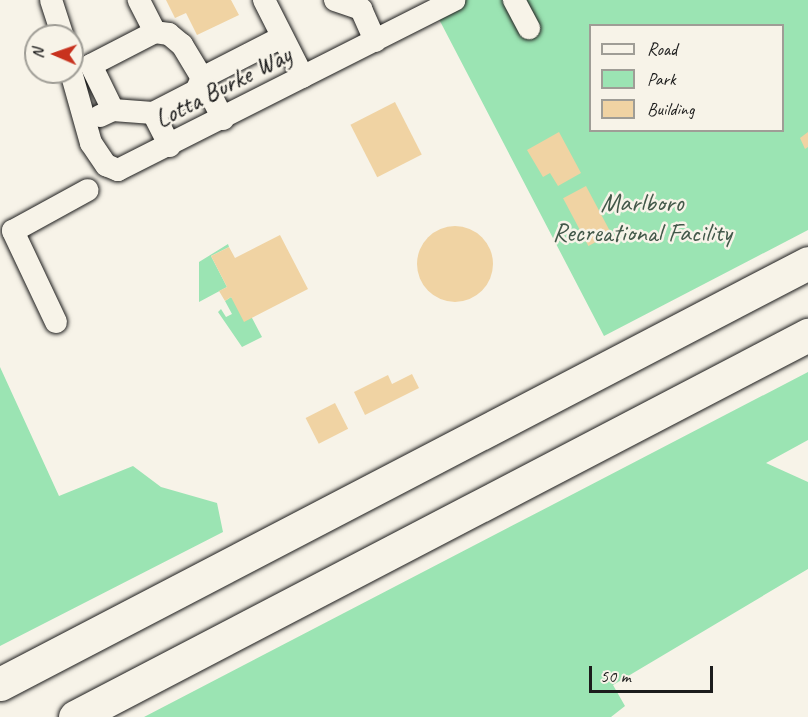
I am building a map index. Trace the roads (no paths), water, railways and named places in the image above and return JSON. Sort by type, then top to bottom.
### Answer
[{"type":"highway","points":[[0,684],[808,263]]},
{"type":"highway","points":[[75,717],[808,335]]},
{"type":"lane","points":[[51,0],[59,24]]},
{"type":"lane","points":[[139,0],[155,32]]},
{"type":"lane","points":[[264,0],[303,77]]},
{"type":"lane","points":[[335,0],[360,9],[375,41]]},
{"type":"lane","name":"Lotta Burke Way","points":[[74,84],[84,123],[96,154],[106,165],[118,170],[224,119],[455,0]]},
{"type":"lane","points":[[514,0],[529,28]]},
{"type":"lane","points":[[113,110],[92,65],[155,32],[169,34],[183,45],[224,119]]},
{"type":"lane","points":[[84,123],[113,110],[153,113],[196,91],[202,78],[282,37]]},
{"type":"lane","points":[[153,113],[170,146]]},
{"type":"lane","points":[[56,322],[13,231],[88,190]]},
{"type":"park label","name":"Marlboro Recreational Facility","points":[[642,218]]}]
